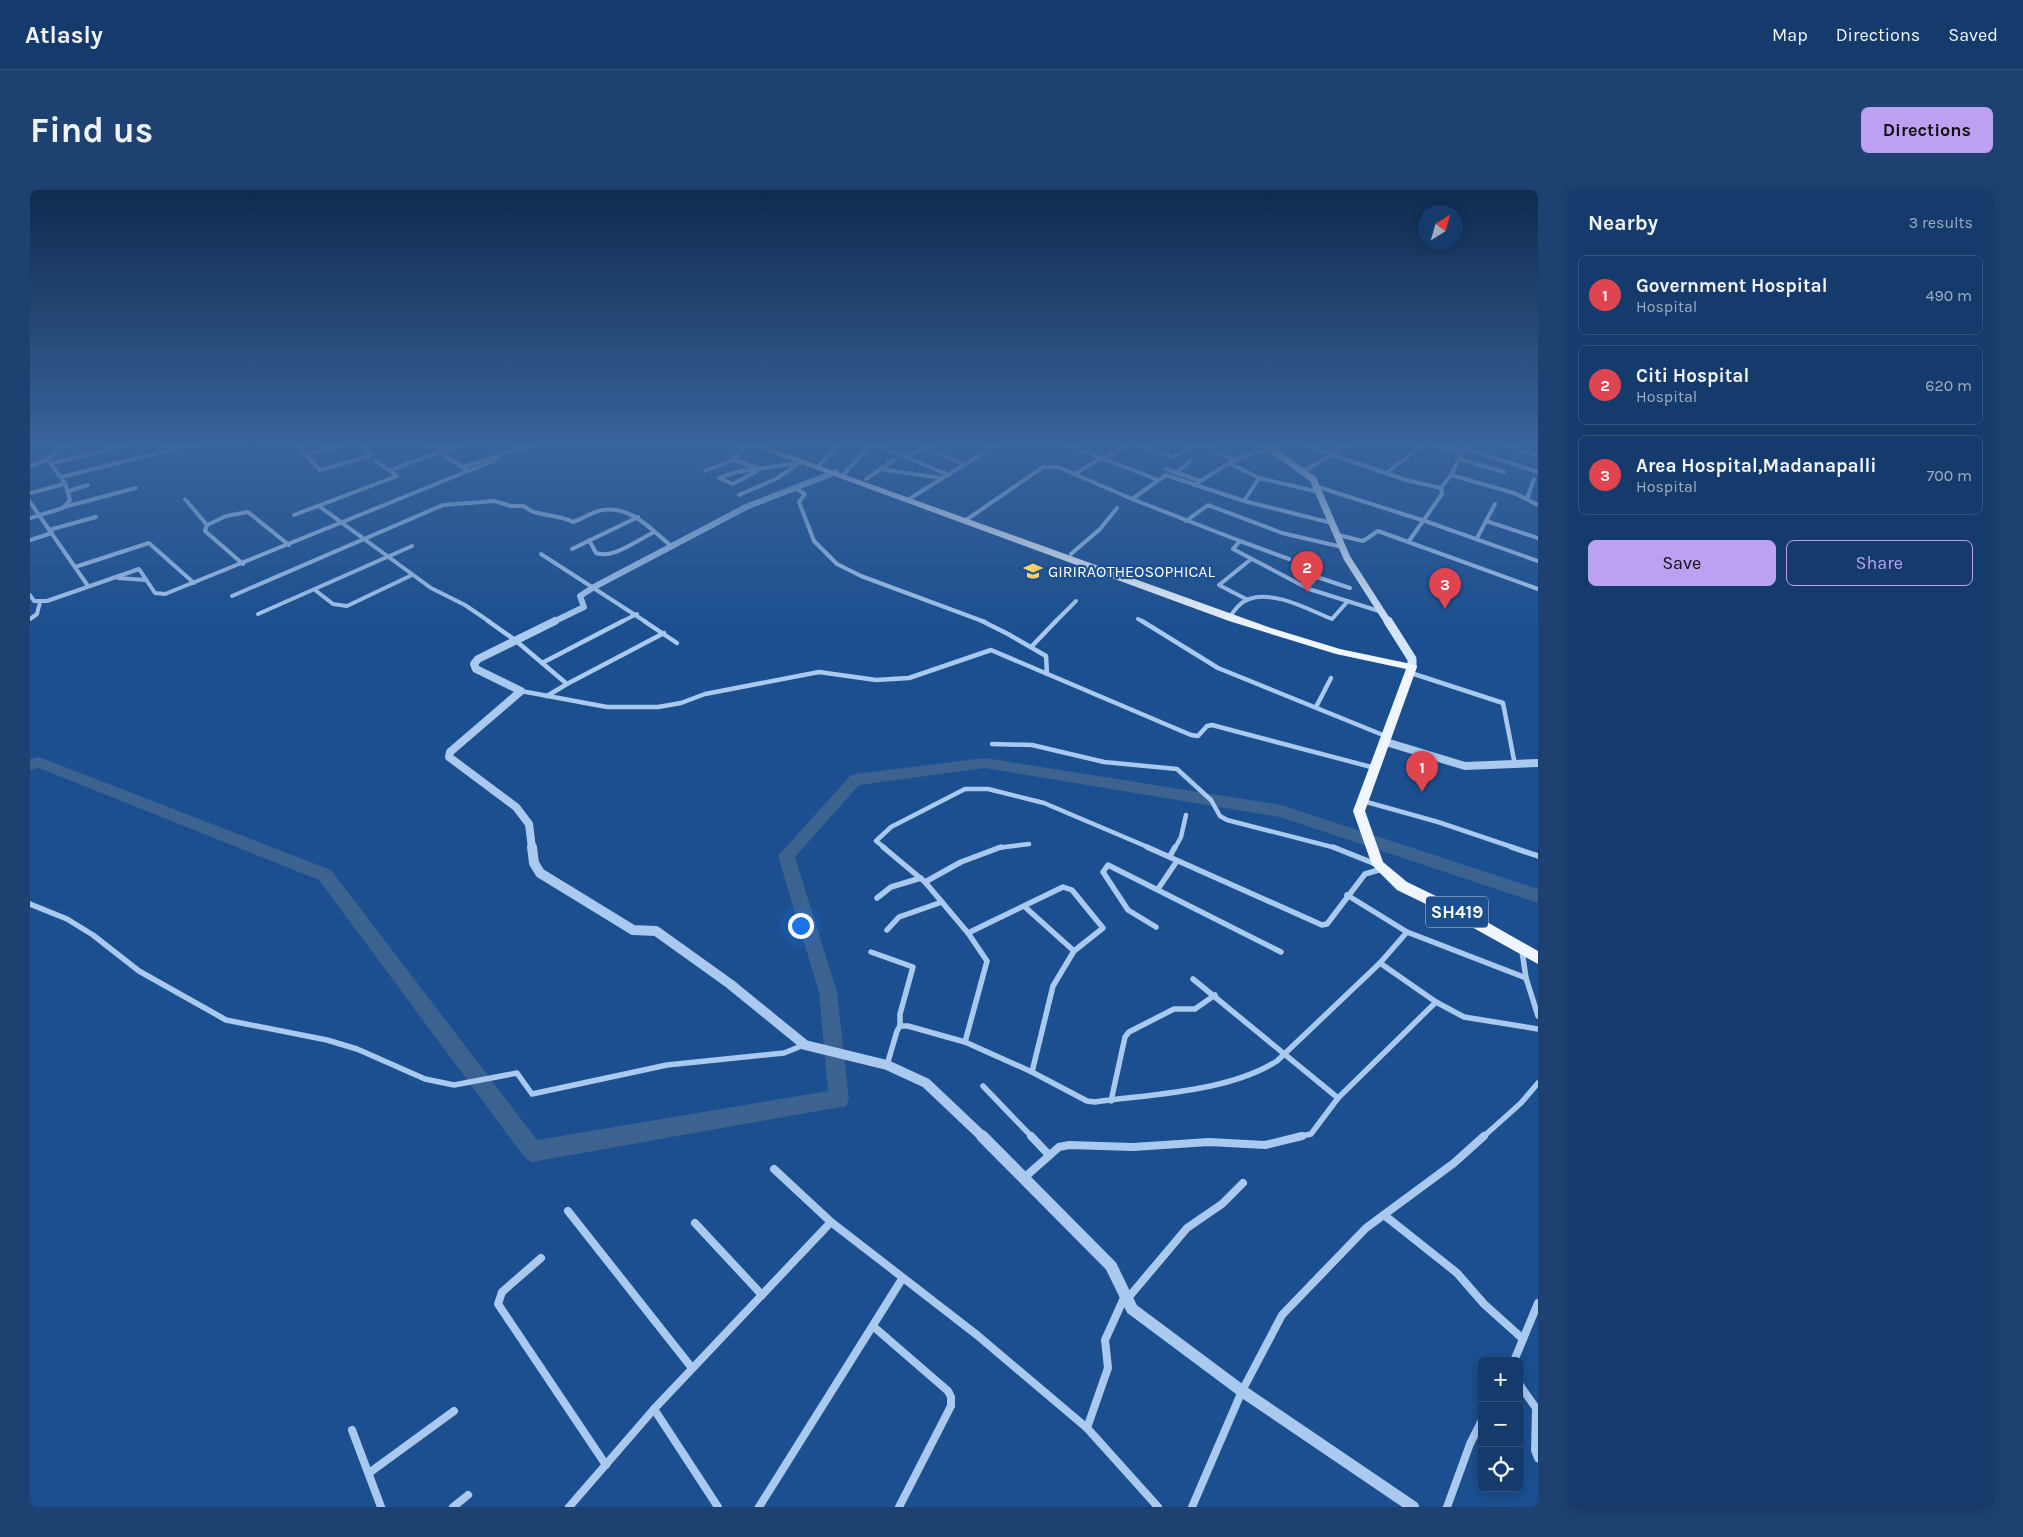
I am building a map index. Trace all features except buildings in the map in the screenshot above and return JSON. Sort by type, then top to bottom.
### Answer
[{"type":"main road","points":[[936,506],[1071,554],[1229,617]]},
{"type":"main road","points":[[969,518],[1229,617],[1336,652],[1411,670],[1412,660],[1342,547],[1325,506]]},
{"type":"main road","name":"SH419","points":[[1411,670],[1363,801],[1360,814],[1380,866],[1402,886],[1466,917],[1538,958]]},
{"type":"street","points":[[33,506],[88,586]]},
{"type":"street","points":[[30,518],[69,506]]},
{"type":"street","points":[[191,506],[207,525]]},
{"type":"street","points":[[294,516],[318,506]]},
{"type":"street","points":[[320,506],[431,588],[465,605],[515,640],[567,684]]},
{"type":"street","points":[[30,594],[34,601],[40,602],[139,569],[155,593],[159,595],[243,564],[383,506]]},
{"type":"street","points":[[232,596],[441,506]]},
{"type":"street","points":[[523,506],[530,512],[562,516],[573,522],[594,513],[616,509],[626,510],[638,517],[672,547]]},
{"type":"street","points":[[747,506],[594,587],[580,596],[584,607],[478,659],[474,664],[476,669],[521,691],[607,707],[658,707],[681,703],[705,694],[819,672],[876,680],[910,678],[987,650],[997,652],[1191,735],[1198,736],[1207,726],[1212,724],[1375,768]]},
{"type":"street","points":[[800,506],[804,524],[823,554],[852,574],[978,619],[1032,646],[1046,656],[1047,674]]},
{"type":"street","points":[[969,518],[986,506]]},
{"type":"street","points":[[1149,506],[1289,559]]},
{"type":"street","points":[[1186,521],[1206,506]]},
{"type":"street","points":[[1212,506],[1282,533],[1342,547]]},
{"type":"street","points":[[1266,506],[1332,523]]},
{"type":"street","points":[[1375,506],[1477,538],[1538,560]]},
{"type":"street","points":[[1409,541],[1434,506]]},
{"type":"street","points":[[1477,538],[1494,506]]},
{"type":"street","points":[[1071,554],[1100,529],[1117,508]]},
{"type":"street","points":[[243,564],[205,531],[207,525],[226,516],[248,512],[289,545]]},
{"type":"street","points":[[30,540],[96,517]]},
{"type":"street","points":[[572,549],[638,517]]},
{"type":"street","points":[[1486,521],[1538,538]]},
{"type":"street","points":[[1338,535],[1363,541],[1378,531],[1538,589]]},
{"type":"street","points":[[589,540],[595,552],[600,554],[613,552],[654,532]]},
{"type":"street","points":[[1240,541],[1233,549],[1250,560],[1307,588],[1380,611]]},
{"type":"street","points":[[74,567],[150,542],[194,583]]},
{"type":"street","points":[[258,614],[412,546]]},
{"type":"street","points":[[542,554],[637,614],[678,643]]},
{"type":"street","points":[[1250,560],[1219,585],[1246,599],[1263,597],[1283,601],[1332,619],[1348,601]]},
{"type":"street","points":[[314,590],[336,606],[347,606],[412,575]]},
{"type":"street","points":[[108,579],[130,577],[146,580]]},
{"type":"street","points":[[1307,588],[1317,577],[1350,588]]},
{"type":"street","points":[[1229,617],[1246,599]]},
{"type":"street","points":[[1032,646],[1076,601]]},
{"type":"street","points":[[30,620],[37,614],[40,602]]},
{"type":"street","points":[[542,663],[637,614]]},
{"type":"street","points":[[1138,619],[1218,668],[1316,707],[1387,739],[1464,766],[1538,763]]},
{"type":"street","points":[[546,696],[664,633]]},
{"type":"street","points":[[1411,670],[1502,703],[1514,765]]},
{"type":"street","points":[[1316,707],[1331,678]]},
{"type":"street","points":[[521,691],[450,752],[448,757],[516,807],[524,817],[530,826],[534,863],[540,873],[633,930],[656,931],[730,984],[805,1045],[881,1064],[926,1083],[1025,1177],[1111,1266],[1132,1309],[1242,1391],[1413,1507]]},
{"type":"street","points":[[992,744],[1032,745],[1104,762],[1145,768],[1173,768],[1181,772],[1190,784],[1211,800],[1220,816],[1227,820],[1326,844],[1368,863],[1380,866]]},
{"type":"street","points":[[965,1042],[987,966],[985,958],[968,933],[923,880],[876,841],[891,827],[965,790],[978,788],[1032,800],[1084,819],[1322,925],[1327,924],[1365,874],[1380,866]]},
{"type":"street","points":[[1363,801],[1438,822],[1538,856]]},
{"type":"street","points":[[1170,856],[1181,837],[1186,815]]},
{"type":"street","points":[[877,898],[891,887],[923,880],[973,856],[1012,844],[1029,844]]},
{"type":"street","points":[[1158,890],[1176,861]]},
{"type":"street","points":[[1156,927],[1128,910],[1102,870],[1108,865],[1113,866],[1282,952]]},
{"type":"street","points":[[968,933],[1063,888],[1072,890],[1103,928],[1074,952],[1053,986],[1032,1072]]},
{"type":"street","points":[[1347,896],[1406,932],[1526,978]]},
{"type":"street","points":[[887,930],[899,917],[942,902]]},
{"type":"street","points":[[30,904],[67,919],[93,935],[139,971],[226,1020],[335,1042],[357,1049],[424,1079],[454,1085],[517,1072],[532,1094],[667,1065],[784,1053],[805,1045]]},
{"type":"street","points":[[1025,907],[1074,952]]},
{"type":"street","points":[[900,1026],[908,1026],[965,1042],[1032,1072],[1087,1101],[1111,1101],[1224,1081],[1261,1071],[1286,1054],[1380,964],[1406,932]]},
{"type":"street","points":[[1522,950],[1526,978],[1538,1016]]},
{"type":"street","points":[[871,952],[913,967],[900,1014],[900,1026],[881,1064]]},
{"type":"street","points":[[1380,964],[1436,1002],[1472,1020],[1538,1029]]},
{"type":"street","points":[[1193,979],[1215,995],[1338,1098]]},
{"type":"street","points":[[1111,1101],[1125,1037],[1129,1032],[1174,1009],[1195,1009],[1215,995]]},
{"type":"street","points":[[1025,1177],[1059,1148],[1079,1145],[1133,1146],[1209,1142],[1265,1145],[1312,1134],[1338,1098],[1436,1002]]},
{"type":"street","points":[[1192,1507],[1242,1391],[1282,1315],[1366,1228],[1454,1163],[1521,1103],[1538,1083]]},
{"type":"street","points":[[983,1086],[1049,1155]]},
{"type":"street","points":[[774,1169],[831,1222],[902,1279],[978,1335],[1087,1428],[1158,1507]]},
{"type":"street","points":[[1087,1428],[1108,1368],[1105,1340],[1126,1297],[1187,1228],[1222,1204],[1243,1183]]},
{"type":"street","points":[[568,1211],[692,1368]]},
{"type":"street","points":[[1384,1215],[1457,1273],[1484,1304],[1523,1339]]},
{"type":"street","points":[[569,1507],[654,1409],[831,1222]]},
{"type":"street","points":[[695,1223],[762,1295]]},
{"type":"street","points":[[542,1258],[502,1292],[498,1304],[606,1465]]},
{"type":"street","points":[[759,1507],[874,1327],[902,1279]]},
{"type":"street","points":[[1516,1357],[1523,1339],[1536,1317],[1538,1303]]},
{"type":"street","points":[[874,1327],[948,1391],[951,1397],[951,1406],[899,1507]]},
{"type":"street","points":[[1523,1390],[1536,1408],[1535,1450],[1538,1458]]},
{"type":"street","points":[[654,1409],[717,1507]]},
{"type":"street","points":[[369,1473],[454,1411]]},
{"type":"street","points":[[1447,1507],[1470,1444],[1478,1428]]},
{"type":"street","points":[[352,1430],[381,1507]]},
{"type":"street","points":[[453,1507],[468,1495]]},
{"type":"waterway","points":[[30,765],[39,762],[325,875],[532,1151],[839,1099],[828,992],[786,856],[855,780],[985,763],[1281,811],[1538,896]]},
{"type":"place","name":"GIRIRAOTHEOSOPHICAL","points":[[1033,571]]},
{"type":"place","name":"Citi Hospital","points":[[1307,592]]},
{"type":"place","name":"Area Hospital,Madanapalli","points":[[1445,609]]},
{"type":"place","name":"Government Hospital","points":[[1422,792]]}]
